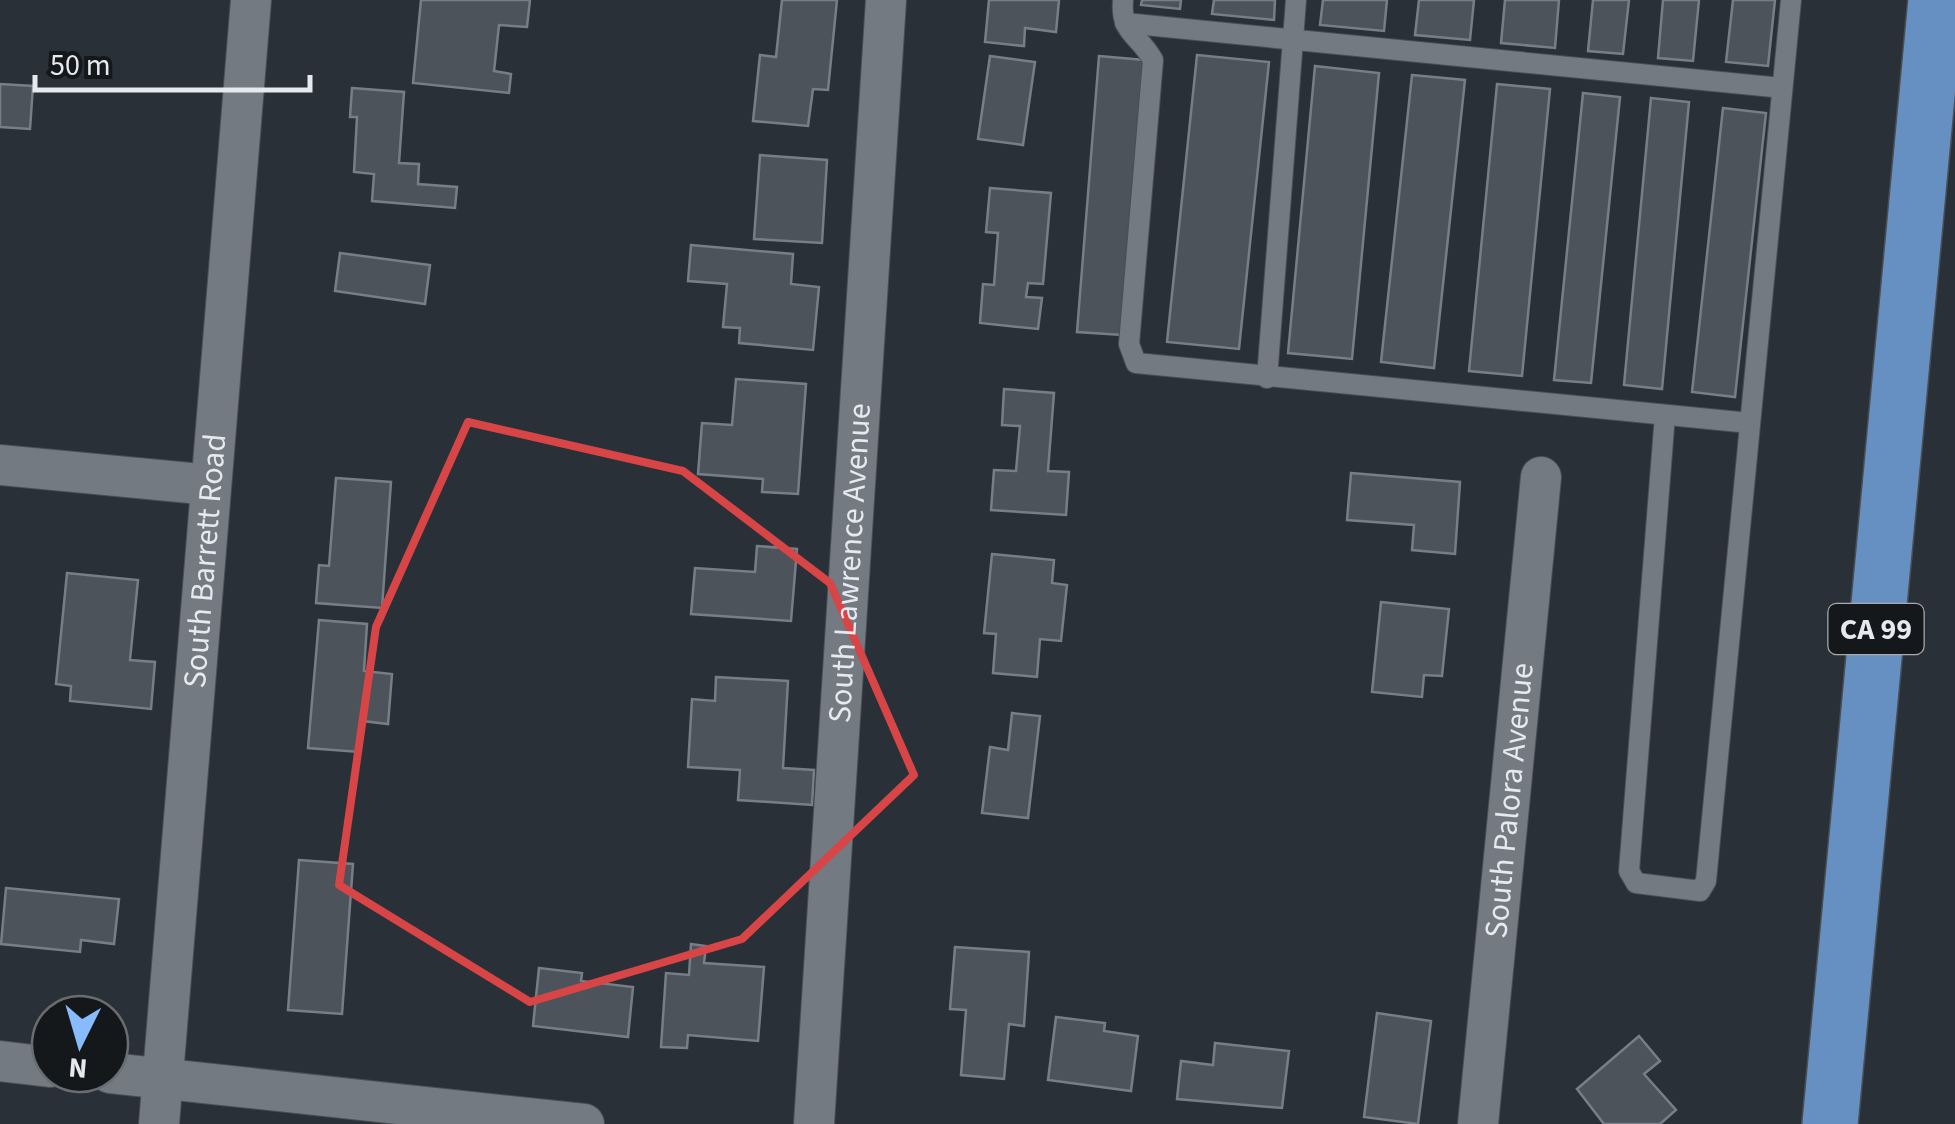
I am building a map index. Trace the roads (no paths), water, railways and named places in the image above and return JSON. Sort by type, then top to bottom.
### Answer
[{"type":"highway","name":"CA 99","points":[[1830,1124],[1936,0]]},
{"type":"street","name":"South Barrett Road","points":[[158,1124],[251,0]]},
{"type":"street","name":"South Lawrence Avenue","points":[[814,1124],[886,0]]},
{"type":"street","points":[[0,465],[211,485]]},
{"type":"street","name":"South Palora Avenue","points":[[1478,1124],[1541,478]]},
{"type":"street","points":[[0,1061],[30,1065]]},
{"type":"street","points":[[130,1075],[584,1124]]},
{"type":"lane","points":[[1123,0],[1122,14],[1129,34],[1148,50],[1153,60],[1129,344],[1136,364],[1750,423]]},
{"type":"lane","points":[[1267,378],[1296,0]]},
{"type":"lane","points":[[1665,415],[1629,871],[1636,882],[1700,891],[1706,881],[1791,0]]},
{"type":"lane","points":[[1125,23],[1782,88]]}]
